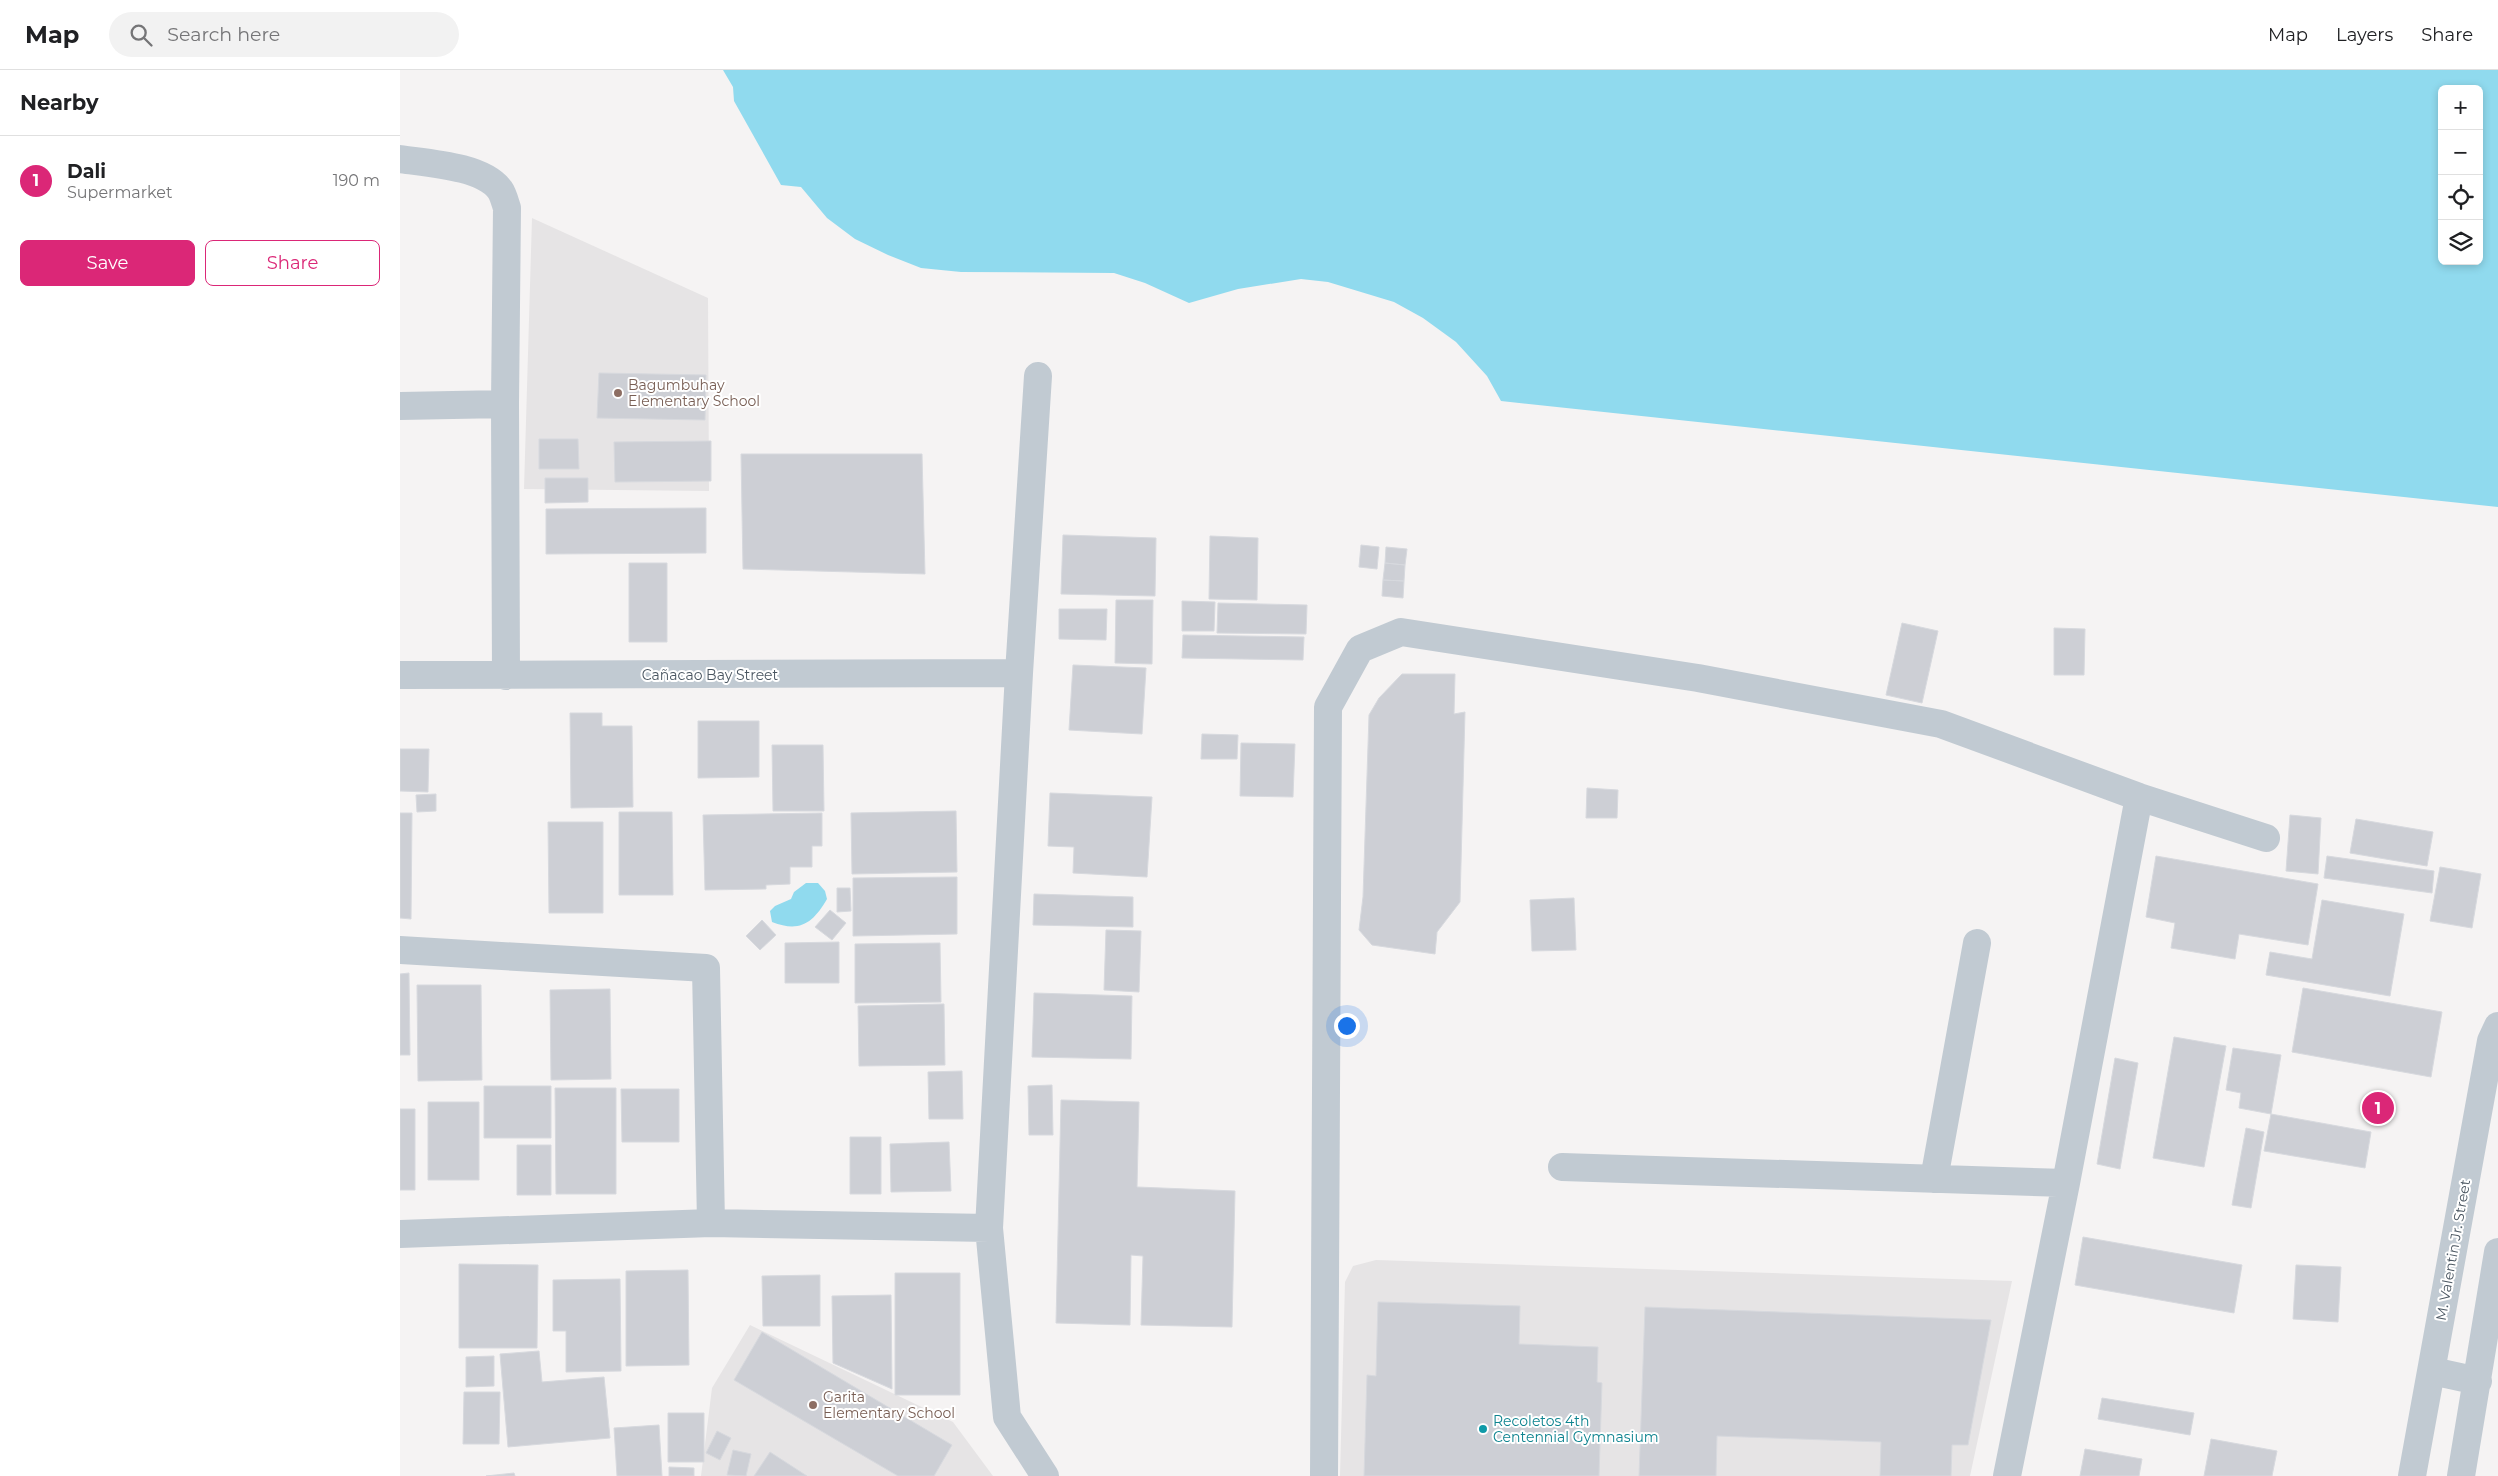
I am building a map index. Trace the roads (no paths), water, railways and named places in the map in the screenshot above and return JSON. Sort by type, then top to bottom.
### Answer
[{"type":"street","points":[[400,159],[453,167],[486,178],[500,190],[507,208],[505,404],[506,676]]},
{"type":"street","points":[[1038,376],[1019,673],[989,1228],[1007,1418],[1045,1476]]},
{"type":"street","points":[[400,406],[505,404]]},
{"type":"street","points":[[1324,1476],[1328,707],[1360,649],[1401,632],[1717,682],[1941,724],[2139,797],[2266,838]]},
{"type":"street","name":"Cañacao Bay Street","points":[[400,675],[1019,673]]},
{"type":"street","points":[[2007,1476],[2066,1183],[2139,797]]},
{"type":"street","points":[[1934,1179],[1977,943]]},
{"type":"street","points":[[400,950],[706,968],[711,1223]]},
{"type":"street","name":"M. Valentin Jr. Street","points":[[2412,1476],[2491,1042],[2498,1026]]},
{"type":"street","points":[[1562,1167],[2066,1183]]},
{"type":"street","points":[[400,1234],[711,1223],[989,1228]]},
{"type":"street","points":[[2461,1476],[2498,1252]]},
{"type":"street","points":[[2432,1371],[2478,1381]]},
{"type":"water","points":[[723,70],[2498,70],[2498,507],[1501,401],[1487,376],[1456,342],[1423,318],[1394,302],[1328,282],[1301,279],[1238,289],[1189,303],[1145,283],[1114,273],[961,272],[921,268],[855,239],[827,218],[801,187],[781,185],[734,101],[733,87]]},
{"type":"water","points":[[806,883],[818,883],[825,891],[827,899],[811,920],[798,926],[772,922],[770,911],[775,906],[791,899],[794,892]]},
{"type":"place","name":"Bagumbuhay Elementary School","points":[[618,393]]},
{"type":"place","name":"Dali","points":[[2378,1108]]},
{"type":"place","name":"Garita Elementary School","points":[[813,1405]]},
{"type":"place","name":"Recoletos 4th Centennial Gymnasium","points":[[1483,1429]]}]
